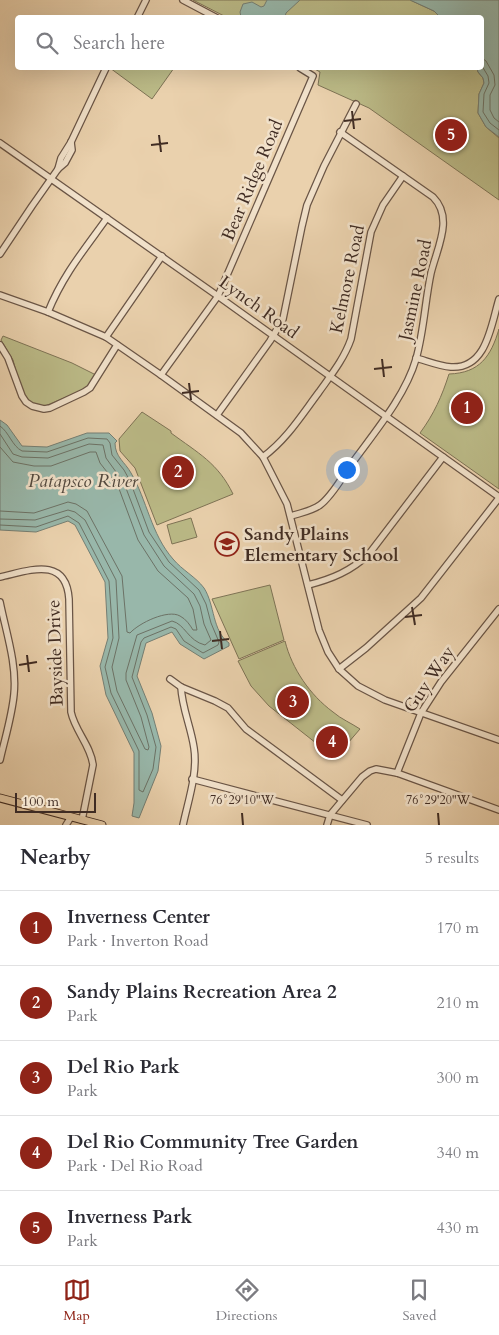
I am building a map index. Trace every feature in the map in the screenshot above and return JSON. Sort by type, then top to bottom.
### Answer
[{"type":"main road","points":[[0,798],[102,825]]},
{"type":"street","points":[[138,15],[146,0]]},
{"type":"street","points":[[183,0],[211,15]]},
{"type":"street","points":[[0,254],[22,220],[65,163],[72,150],[71,142],[105,70]]},
{"type":"street","name":"Bear Ridge Road","points":[[161,375],[218,296],[313,76],[303,70]]},
{"type":"street","points":[[217,415],[274,336],[286,314],[307,205],[340,132],[356,104]]},
{"type":"street","name":"Jasmine Road","points":[[291,516],[316,507],[324,500],[401,392],[416,358],[431,273],[444,220],[443,213],[437,202],[340,132]]},
{"type":"street","name":"Lynch Road","points":[[0,143],[162,256],[499,498]]},
{"type":"street","name":"Kelmore Road","points":[[263,457],[288,435],[346,351],[371,232],[383,205],[403,176]]},
{"type":"street","points":[[48,312],[67,272],[107,218]]},
{"type":"street","points":[[106,337],[162,256]]},
{"type":"street","points":[[0,294],[106,337],[241,433],[263,457],[278,485],[291,516],[322,640],[340,670],[354,683],[370,693],[499,740]]},
{"type":"street","points":[[416,358],[451,367],[463,365],[474,360],[487,343],[499,299]]},
{"type":"street","points":[[0,345],[8,358],[23,398],[32,406],[44,409],[90,388],[117,345]]},
{"type":"street","points":[[308,585],[341,575],[361,562],[443,457]]},
{"type":"street","points":[[340,670],[421,598],[499,498]]},
{"type":"street","name":"Bayside Drive","points":[[0,577],[38,568],[46,568],[58,573],[67,585],[69,599],[71,712],[74,723],[90,754],[93,766],[82,820]]},
{"type":"street","points":[[0,602],[14,681],[12,705],[0,760]]},
{"type":"street","name":"Guy Way","points":[[397,773],[421,713],[441,682],[499,609]]},
{"type":"street","points":[[170,679],[181,687],[228,708],[246,729],[342,800]]},
{"type":"street","points":[[181,687],[195,760],[183,825]]},
{"type":"street","points":[[327,825],[330,815],[362,777],[370,771],[381,769],[499,810]]},
{"type":"street","points":[[192,778],[367,825]]},
{"type":"street","points":[[66,825],[71,817]]},
{"type":"shaded area","points":[[193,0],[410,0],[434,11],[438,15],[222,15]]},
{"type":"shaded area","points":[[113,70],[173,70],[152,99]]},
{"type":"shaded area","points":[[316,70],[478,70],[484,83],[479,94],[478,113],[486,127],[499,138],[499,200],[369,108],[318,85],[320,72]]},
{"type":"shaded area","points":[[499,329],[499,489],[420,433],[437,405],[449,374],[469,370],[483,361],[496,339]]},
{"type":"shaded area","points":[[3,336],[72,363],[96,375],[87,388],[45,406],[36,406],[22,395],[13,360],[1,340]]},
{"type":"shaded area","points":[[142,412],[171,431],[171,433],[207,459],[221,474],[233,494],[157,525],[135,468],[120,451],[119,439]]},
{"type":"shaded area","points":[[191,518],[197,537],[172,544],[167,525]]},
{"type":"shaded area","points":[[270,585],[284,640],[239,659],[212,599]]},
{"type":"shaded area","points":[[285,641],[297,671],[317,698],[336,714],[360,729],[335,758],[269,706],[251,686],[238,661]]},
{"type":"water","points":[[267,0],[300,0],[286,15],[241,15],[243,4],[252,2],[261,7],[264,6]]},
{"type":"water","points":[[410,0],[499,0],[499,137],[486,127],[478,113],[479,94],[484,83],[478,70],[484,70],[484,15],[438,15],[434,11]]},
{"type":"water","name":"Patapsco River","points":[[0,420],[7,425],[22,446],[47,447],[87,433],[109,433],[117,441],[115,448],[136,483],[159,539],[173,559],[204,588],[208,595],[219,632],[229,643],[229,646],[204,659],[180,644],[172,632],[146,643],[137,676],[152,713],[161,746],[158,771],[139,818],[132,816],[134,803],[134,753],[106,695],[100,666],[108,638],[105,582],[75,525],[68,521],[36,532],[0,530]]},
{"type":"place","name":"Inverness Park","points":[[451,135]]},
{"type":"place","name":"Inverness Center","points":[[467,408]]},
{"type":"place","name":"Sandy Plains Recreation Area 2","points":[[178,472]]},
{"type":"place","name":"Sandy Plains Elementary School","points":[[227,544]]},
{"type":"place","name":"Del Rio Park","points":[[293,702]]},
{"type":"place","name":"Del Rio Community Tree Garden","points":[[332,742]]}]
